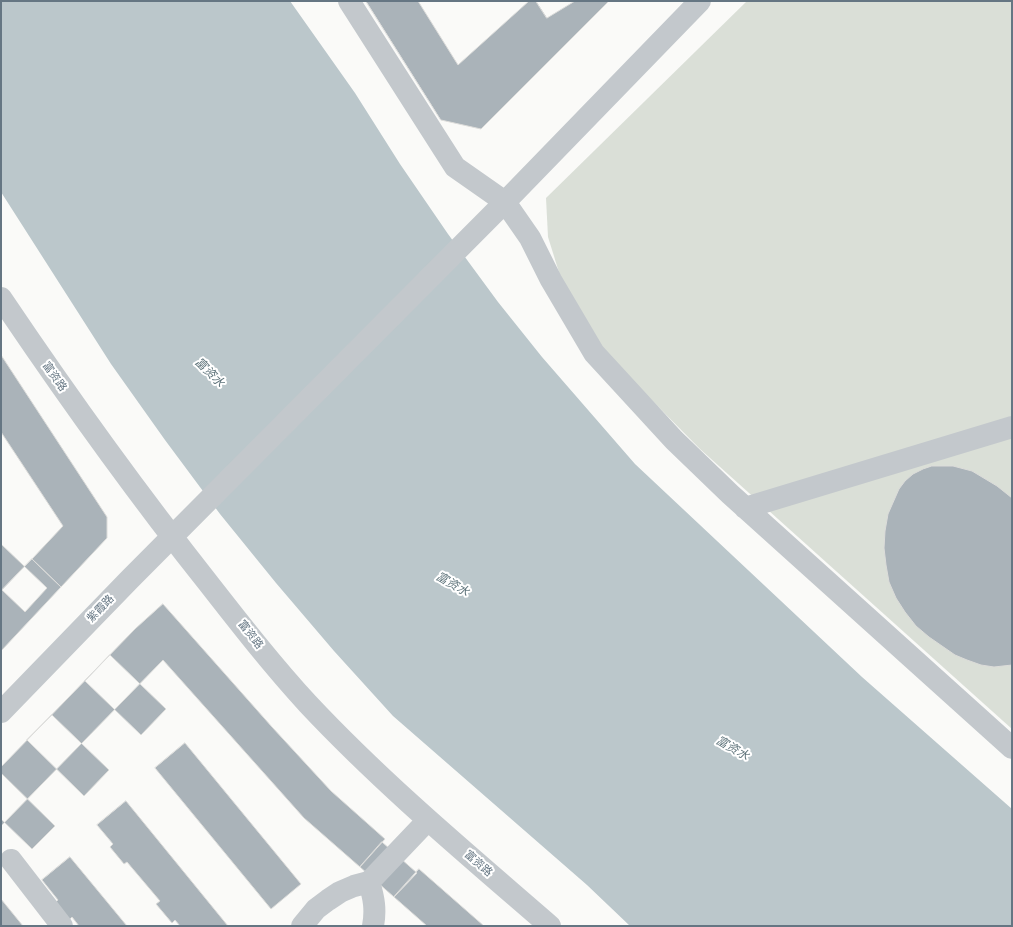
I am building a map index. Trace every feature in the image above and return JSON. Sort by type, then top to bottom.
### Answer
[{"type":"street","points":[[348,1],[455,167],[505,202],[530,238],[551,280],[594,353],[674,440],[745,508],[1009,739]]},
{"type":"street","name":"紫霞路","points":[[1,712],[201,507],[487,221],[700,1]]},
{"type":"street","name":"富资路","points":[[1,298],[93,432],[172,537],[269,659],[307,702],[381,777],[550,926]]},
{"type":"street","points":[[745,508],[1012,427]]},
{"type":"street","points":[[302,926],[316,909],[340,892],[369,882],[428,820]]},
{"type":"street","points":[[11,860],[62,926]]},
{"type":"street","points":[[369,882],[374,897],[374,926]]},
{"type":"shaded area","points":[[747,1],[1012,1],[1012,729],[700,449],[614,362],[598,343],[562,282],[548,237],[546,198]]},
{"type":"water","name":"富资水","points":[[1,1],[290,1],[355,93],[400,164],[448,234],[498,302],[542,357],[635,464],[862,677],[1012,809],[1012,926],[630,926],[587,885],[393,716],[334,651],[220,514],[111,364],[1,192]]},
{"type":"building","points":[[366,1],[418,1],[458,65],[529,1],[609,1],[481,129],[441,120]]},
{"type":"building","points":[[536,1],[575,1],[547,18]]},
{"type":"building","points":[[1,355],[107,517],[107,538],[61,587],[32,559],[63,526],[1,432]]},
{"type":"building","points":[[932,466],[953,466],[972,471],[997,486],[1012,498],[1012,665],[994,667],[981,665],[955,655],[916,626],[896,598],[889,582],[884,548],[888,514],[899,489],[905,481],[913,474]]},
{"type":"building","points":[[1,544],[47,588],[25,612],[1,589]]},
{"type":"building","points":[[32,559],[61,587],[1,651],[1,591]]},
{"type":"building","points":[[163,604],[331,791],[385,839],[360,867],[304,818],[163,660],[1,826],[1,767],[135,629]]},
{"type":"building","points":[[110,655],[166,709],[141,735],[85,681]]},
{"type":"building","points":[[52,715],[109,770],[84,796],[27,740]]},
{"type":"building","points":[[185,743],[301,884],[271,909],[155,768]]},
{"type":"building","points":[[1,773],[55,826],[32,849],[1,819]]},
{"type":"building","points":[[126,801],[228,926],[180,926],[175,920],[172,923],[156,904],[160,901],[127,862],[124,864],[110,847],[113,844],[97,825]]},
{"type":"building","points":[[382,842],[417,873],[394,897],[360,867]]},
{"type":"building","points":[[70,857],[127,926],[79,926],[72,917],[69,920],[55,903],[58,900],[42,880]]},
{"type":"building","points":[[419,869],[484,926],[427,926],[394,897]]},
{"type":"building","points":[[1,899],[23,926],[1,926]]}]
